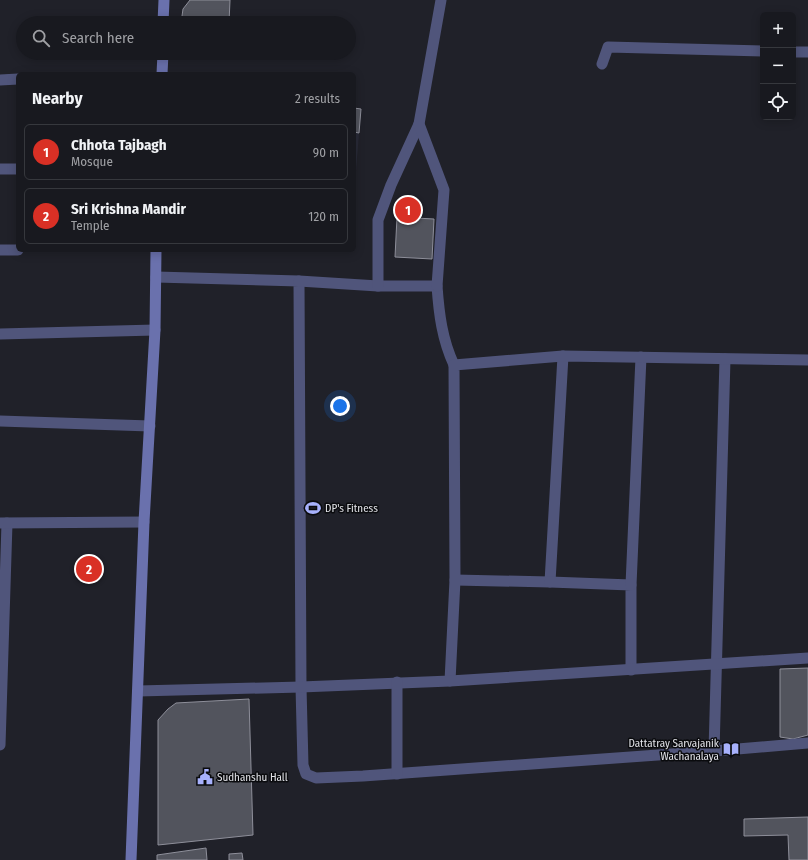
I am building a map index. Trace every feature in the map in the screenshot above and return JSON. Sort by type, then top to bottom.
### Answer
[{"type":"main road","points":[[163,16],[164,0]]},
{"type":"main road","points":[[162,72],[163,60]]},
{"type":"main road","points":[[131,860],[144,522],[155,330],[156,252]]},
{"type":"street","points":[[378,286],[378,220],[391,185],[419,124],[441,0]]},
{"type":"street","points":[[602,64],[608,47],[760,51]]},
{"type":"street","points":[[796,52],[808,52]]},
{"type":"street","points":[[0,80],[16,79]]},
{"type":"street","points":[[419,124],[444,190],[437,286],[440,322],[448,351],[454,365],[455,580],[450,680]]},
{"type":"street","points":[[0,169],[16,169]]},
{"type":"street","points":[[0,250],[16,250]]},
{"type":"street","points":[[156,277],[299,281],[378,286],[437,286]]},
{"type":"street","points":[[299,281],[301,687],[303,765],[306,774],[316,778],[397,774],[808,743]]},
{"type":"street","points":[[0,334],[155,330]]},
{"type":"street","points":[[454,365],[564,356],[808,360]]},
{"type":"street","points":[[550,582],[564,356]]},
{"type":"street","points":[[631,670],[631,584],[641,357]]},
{"type":"street","points":[[714,751],[725,359]]},
{"type":"street","points":[[0,421],[150,426]]},
{"type":"street","points":[[0,745],[3,523],[144,522]]},
{"type":"street","points":[[455,580],[631,584]]},
{"type":"street","points":[[138,691],[301,687],[450,680],[808,658]]},
{"type":"street","points":[[397,682],[397,774]]},
{"type":"shaded area","points":[[356,108],[361,109],[356,171]]},
{"type":"building","points":[[190,0],[230,0],[229,16],[182,16],[183,9]]},
{"type":"building","points":[[356,108],[361,109],[359,133],[356,132]]},
{"type":"building","points":[[397,217],[434,219],[432,259],[395,257]]},
{"type":"building","points":[[808,668],[808,735],[793,739],[780,737],[780,669]]},
{"type":"building","name":"Sudhanshu Hall","points":[[249,699],[253,835],[158,845],[158,720],[176,703]]},
{"type":"building","points":[[808,817],[808,860],[789,860],[788,835],[744,836],[744,819]]},
{"type":"building","points":[[206,848],[207,860],[157,860],[157,855]]},
{"type":"building","points":[[242,853],[243,860],[229,860],[229,854]]},
{"type":"place","name":"Chhota Tajbagh","points":[[408,210]]},
{"type":"place","name":"DP's Fitness","points":[[313,508]]},
{"type":"place","name":"Sri Krishna Mandir","points":[[89,569]]},
{"type":"place","name":"Dattatray Sarvajanik Wachanalaya","points":[[731,749]]},
{"type":"place","name":"Sudhanshu Hall","points":[[205,777]]}]
